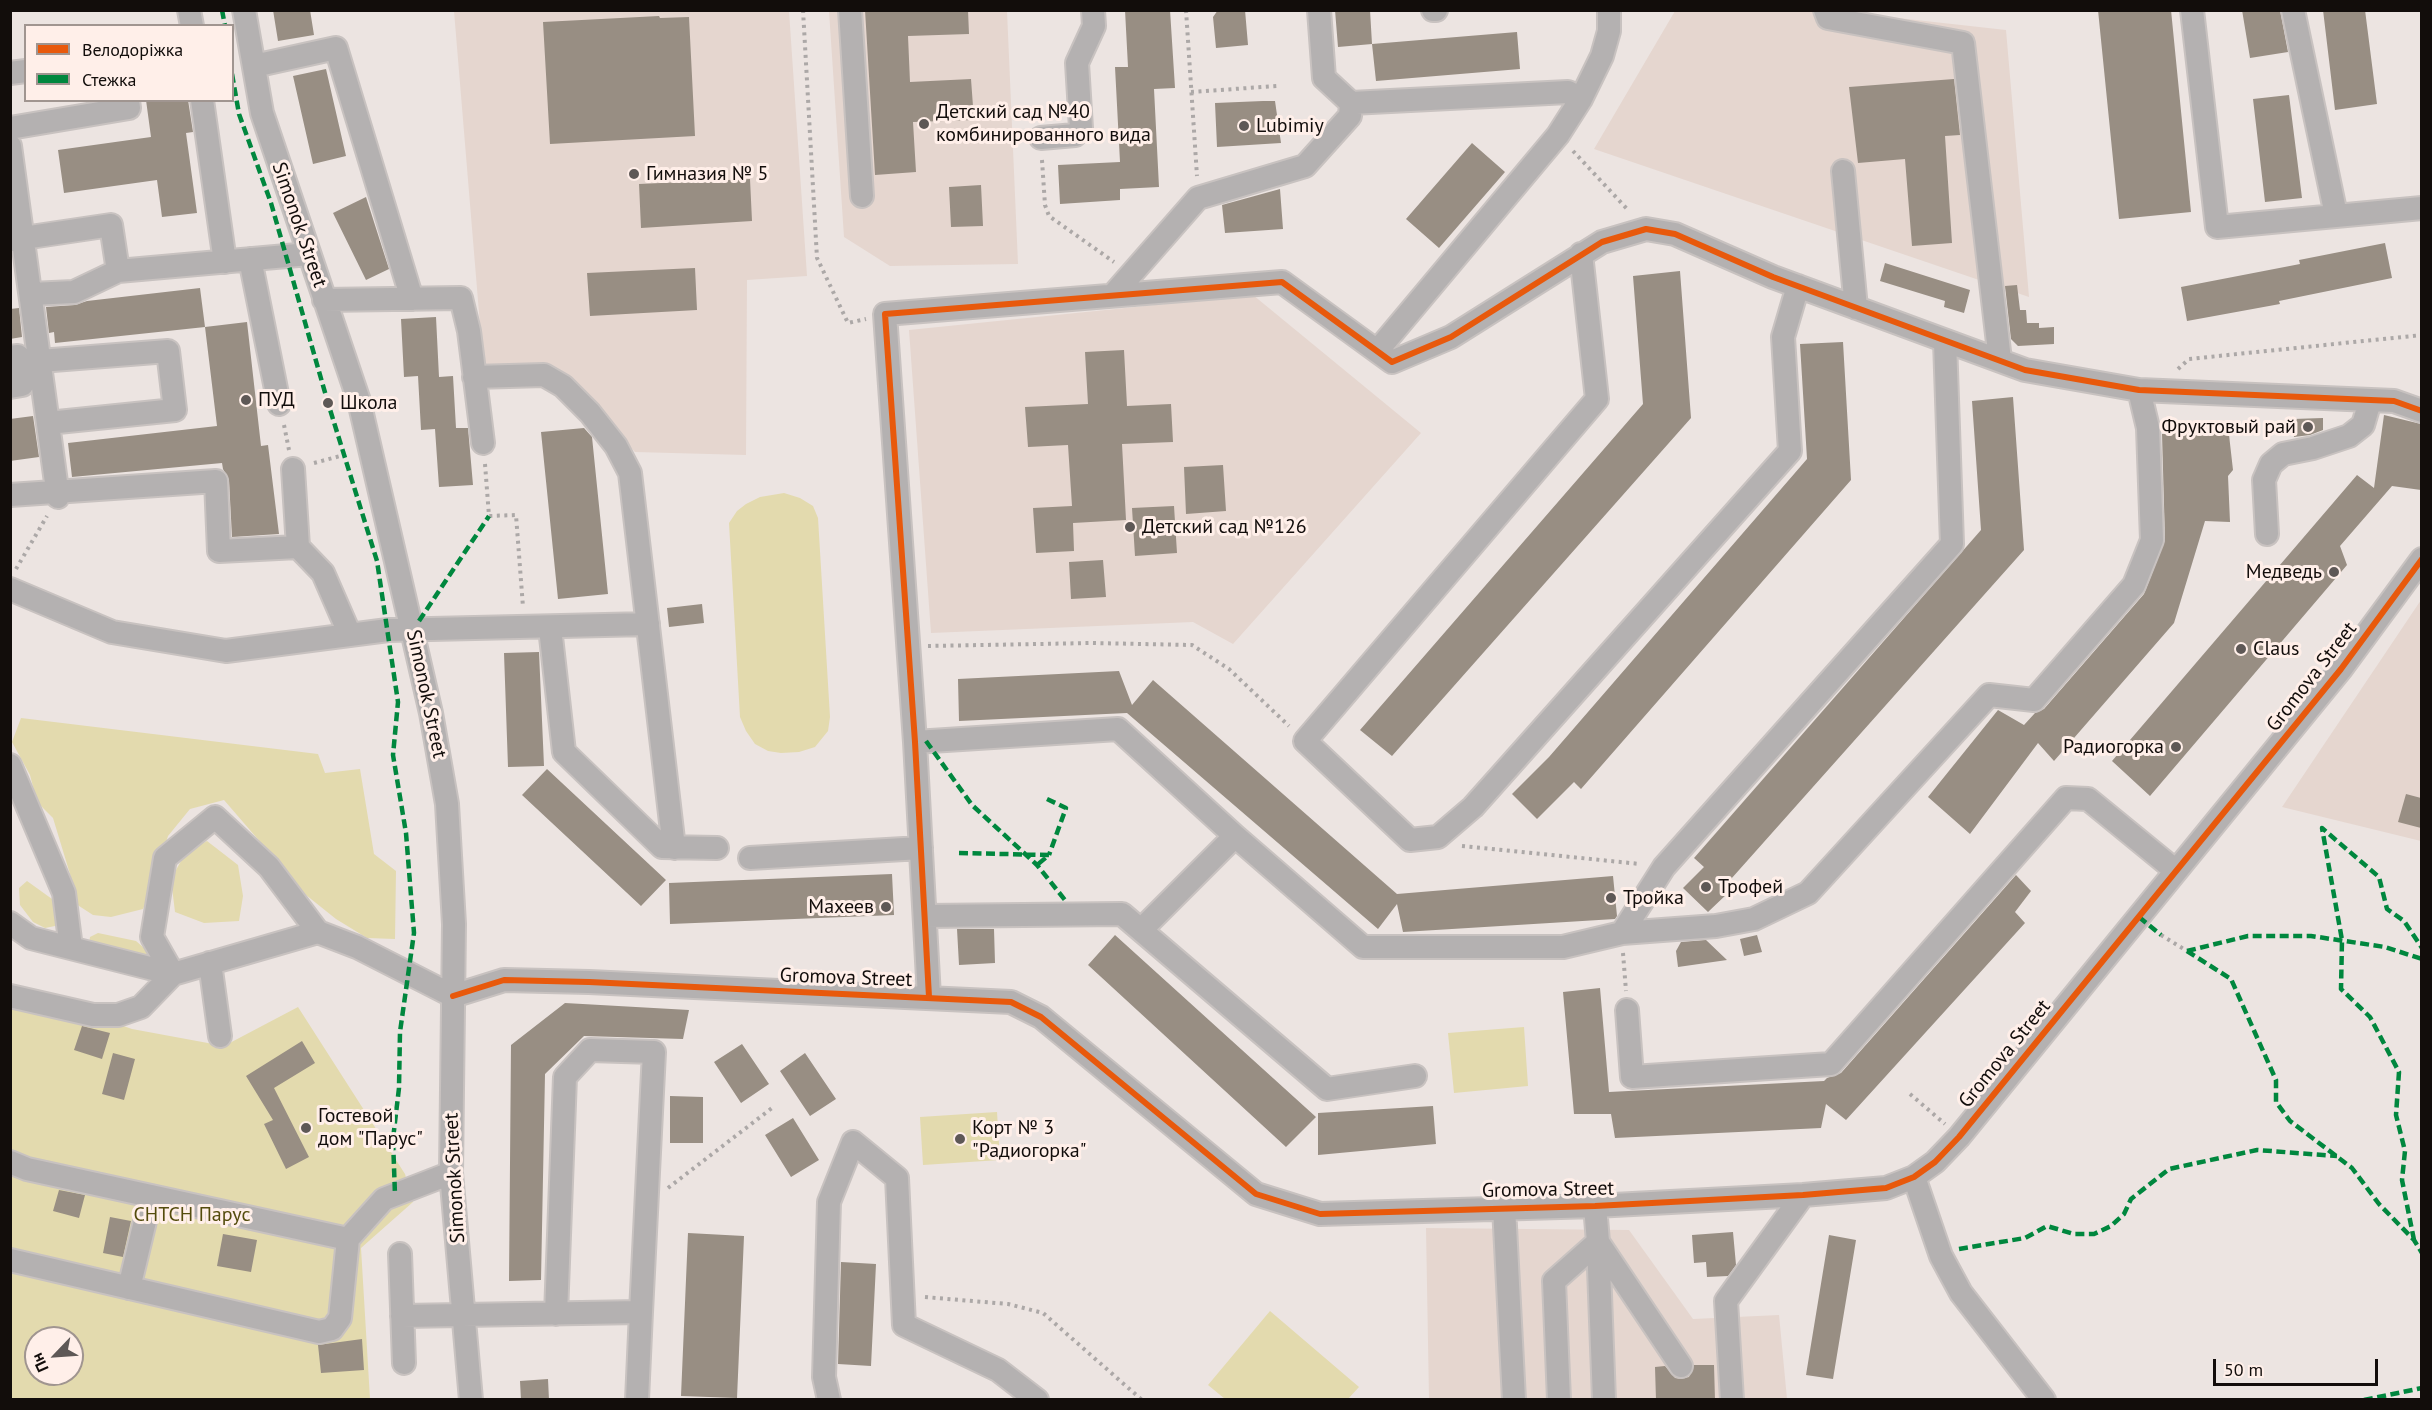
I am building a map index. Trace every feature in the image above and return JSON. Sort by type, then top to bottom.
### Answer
[{"type":"street","name":"Simonok Street","points":[[244,10],[262,113],[358,401],[413,629],[447,804],[452,868],[451,1173],[471,1400]]},
{"type":"street","points":[[850,10],[862,196]]},
{"type":"street","points":[[1041,138],[1075,135],[1081,128],[1077,63],[1094,26],[1093,10]]},
{"type":"street","points":[[1319,10],[1323,78],[1351,103],[1568,92],[1581,99]]},
{"type":"street","points":[[1378,350],[1558,135],[1581,99],[1602,56],[1609,31],[1609,10]]},
{"type":"street","points":[[1825,10],[1828,18],[1963,43],[2000,360]]},
{"type":"street","points":[[2192,10],[2217,226],[2421,208]]},
{"type":"street","points":[[2293,10],[2336,215]]},
{"type":"street","points":[[254,66],[336,48],[411,299]]},
{"type":"street","points":[[10,128],[129,108],[128,102]]},
{"type":"street","points":[[202,102],[225,262]]},
{"type":"street","points":[[1113,295],[1198,198],[1305,166],[1350,116],[1351,103]]},
{"type":"street","points":[[10,146],[17,240],[31,294],[58,494]]},
{"type":"street","points":[[1843,171],[1856,308]]},
{"type":"street","points":[[17,240],[111,225],[118,272]]},
{"type":"street","points":[[929,997],[915,742],[885,314],[1282,282],[1392,362],[1451,337],[1602,242],[1646,229],[1675,234],[1797,286],[2025,370],[2146,391],[2394,401],[2421,411]]},
{"type":"street","points":[[31,294],[74,292],[118,272],[309,254]]},
{"type":"street","points":[[1581,254],[1597,399],[1305,741],[1410,840],[1438,837],[1473,807],[1790,451],[1783,338],[1797,286]]},
{"type":"street","points":[[250,259],[279,404]]},
{"type":"street","points":[[324,300],[461,298],[469,331],[483,443]]},
{"type":"street","points":[[1622,933],[1664,867],[1952,544],[1945,341]]},
{"type":"street","points":[[40,361],[168,351],[175,410],[48,423]]},
{"type":"street","points":[[10,357],[18,356],[22,385],[10,387]]},
{"type":"street","points":[[474,377],[543,375],[563,387],[590,413],[615,446],[630,472],[674,848]]},
{"type":"street","points":[[915,742],[1118,729],[1363,947],[1563,947],[1622,933],[1716,926],[1754,919],[1808,893],[1989,695],[2034,700],[2134,585],[2152,540],[2146,391]]},
{"type":"street","points":[[2267,534],[2264,480],[2271,464],[2283,454],[2313,448],[2349,436],[2363,425],[2370,401]]},
{"type":"street","points":[[293,469],[298,547],[323,573],[350,635]]},
{"type":"street","points":[[10,495],[58,494],[216,481],[219,551],[298,547]]},
{"type":"street","name":"Gromova Street","points":[[453,996],[504,980],[1011,1002],[1041,1017],[1256,1194],[1320,1214],[1595,1206],[1803,1195],[1886,1188],[1914,1177],[1935,1162],[1959,1137],[2341,669],[2421,559]]},
{"type":"street","points":[[10,589],[112,632],[225,651],[413,629],[550,628],[648,624]]},
{"type":"street","points":[[550,628],[564,752],[662,847],[717,848]]},
{"type":"street","points":[[10,765],[64,893],[70,948]]},
{"type":"street","points":[[1628,1010],[1632,1077],[1830,1064],[2066,798],[2088,799],[2176,871]]},
{"type":"street","points":[[173,974],[152,937],[165,858],[215,818],[269,867],[318,932],[357,946],[453,996]]},
{"type":"street","points":[[1141,930],[1236,836]]},
{"type":"street","points":[[750,858],[921,848]]},
{"type":"street","points":[[925,916],[1122,914],[1327,1089],[1415,1076]]},
{"type":"street","points":[[10,923],[31,938],[173,974]]},
{"type":"street","points":[[10,996],[93,1015],[118,1015],[141,1007],[173,974],[318,932]]},
{"type":"street","points":[[210,963],[220,1036]]},
{"type":"street","points":[[556,1314],[565,1077],[590,1050],[654,1052],[637,1400]]},
{"type":"street","points":[[829,1400],[824,1377],[829,1202],[853,1142],[897,1178],[904,1325],[998,1370],[1037,1400]]},
{"type":"street","points":[[10,1162],[27,1169],[348,1239]]},
{"type":"street","points":[[10,1260],[319,1332],[332,1329],[340,1318],[348,1239],[384,1199],[451,1173]]},
{"type":"street","points":[[1914,1177],[1941,1256],[1961,1293],[2044,1400]]},
{"type":"street","points":[[1732,1400],[1726,1301],[1803,1195]]},
{"type":"street","points":[[129,1287],[151,1196]]},
{"type":"street","points":[[1595,1206],[1604,1400]]},
{"type":"street","points":[[1504,1207],[1514,1400]]},
{"type":"street","points":[[1598,1242],[1681,1366]]},
{"type":"street","points":[[1559,1400],[1554,1281],[1598,1242]]},
{"type":"street","points":[[400,1254],[404,1363]]},
{"type":"street","points":[[402,1316],[641,1312]]},
{"type":"path","points":[[803,10],[817,258],[848,323]]},
{"type":"path","points":[[1186,10],[1198,198]]},
{"type":"path","points":[[1191,92],[1277,86]]},
{"type":"path","points":[[1558,135],[1646,229]]},
{"type":"path","points":[[1041,138],[1045,205],[1049,216],[1131,274]]},
{"type":"path","points":[[2146,391],[2189,359],[2421,335]]},
{"type":"path","points":[[279,404],[293,469],[344,455]]},
{"type":"path","points":[[483,443],[489,516],[516,515],[524,628]]},
{"type":"path","points":[[10,579],[58,494]]},
{"type":"path","points":[[908,646],[1092,643],[1192,645],[1229,669],[1305,741]]},
{"type":"path","points":[[1438,837],[1456,845],[1664,867]]},
{"type":"path","points":[[2161,935],[2187,951]]},
{"type":"path","points":[[1910,1094],[1945,1125]]},
{"type":"path","points":[[646,1205],[772,1108]]},
{"type":"path","points":[[903,1296],[1008,1304],[1043,1313],[1142,1400]]},
{"type":"shaded area","name":"Гимназия № 5","points":[[454,11],[789,11],[807,276],[747,280],[746,455],[635,452],[553,371],[484,373]]},
{"type":"shaded area","name":"Детский сад №40 комбинированного вида","points":[[829,11],[1007,11],[1018,264],[890,266],[844,237]]},
{"type":"shaded area","points":[[1675,11],[1835,11],[2006,30],[2029,297],[1594,149]]},
{"type":"shaded area","name":"Детский сад №126","points":[[1253,295],[1421,433],[1233,644],[1193,622],[931,633],[909,330]]},
{"type":"shaded area","points":[[2421,600],[2421,841],[2282,807]]},
{"type":"shaded area","points":[[1426,1228],[1629,1230],[1693,1319],[1779,1315],[1787,1399],[1429,1399]]},
{"type":"green space","points":[[784,493],[800,498],[813,506],[818,518],[830,717],[828,731],[815,747],[799,752],[781,753],[768,751],[755,744],[740,717],[729,523],[737,511],[746,504],[760,497]]},
{"type":"green space","points":[[21,718],[318,754],[325,773],[360,769],[374,854],[396,871],[395,939],[367,938],[336,919],[306,895],[224,800],[190,809],[168,836],[143,909],[111,917],[93,915],[76,904],[70,874],[53,818],[37,802],[30,775],[12,742]]},
{"type":"green space","points":[[207,841],[238,865],[243,896],[239,921],[204,923],[175,912],[171,879],[186,852]]},
{"type":"green space","points":[[27,881],[59,904],[60,925],[45,928],[33,922],[20,905],[19,888]]},
{"type":"green space","points":[[98,933],[136,941],[151,954],[147,959],[89,944],[90,937]]},
{"type":"green space","name":"СНТСН Парус","points":[[10,990],[29,993],[132,1029],[224,1046],[298,1007],[405,1174],[413,1202],[361,1248],[370,1399],[11,1399]]},
{"type":"green space","points":[[1524,1027],[1528,1086],[1454,1093],[1448,1033]]},
{"type":"green space","name":"Корт № 3 \"Радиогорка\"","points":[[997,1112],[1000,1160],[923,1165],[920,1117]]},
{"type":"green space","points":[[1270,1311],[1359,1387],[1348,1399],[1225,1399],[1208,1385]]},
{"type":"building","points":[[273,10],[310,10],[314,35],[278,41]]},
{"type":"building","points":[[865,10],[968,10],[969,34],[908,36],[910,82],[971,79],[974,120],[913,122],[916,172],[875,175]]},
{"type":"building","points":[[1125,10],[1170,10],[1175,88],[1154,89],[1159,187],[1120,189],[1120,200],[1060,204],[1058,165],[1120,162],[1115,67],[1128,67]]},
{"type":"building","points":[[1218,10],[1245,10],[1248,45],[1216,48],[1213,17]]},
{"type":"building","points":[[1335,10],[1370,10],[1372,44],[1338,47]]},
{"type":"building","points":[[2098,10],[2171,10],[2191,212],[2119,219]]},
{"type":"building","points":[[2242,10],[2280,10],[2288,52],[2250,58]]},
{"type":"building","points":[[2323,10],[2365,10],[2377,104],[2335,110]]},
{"type":"building","points":[[659,16],[660,18],[689,17],[695,136],[550,144],[543,22]]},
{"type":"building","points":[[1517,32],[1520,69],[1376,81],[1372,44]]},
{"type":"building","points":[[326,69],[346,156],[313,164],[293,76]]},
{"type":"building","points":[[1954,79],[1960,135],[1945,136],[1952,243],[1912,246],[1905,159],[1858,163],[1849,87]]},
{"type":"building","points":[[2289,95],[2302,198],[2265,202],[2253,99]]},
{"type":"building","points":[[1275,101],[1281,143],[1217,147],[1215,103]]},
{"type":"building","points":[[146,102],[188,102],[193,132],[186,133],[197,213],[162,217],[157,180],[64,193],[58,150],[151,137]]},
{"type":"building","points":[[1472,143],[1505,172],[1439,248],[1406,219]]},
{"type":"building","points":[[750,179],[752,221],[641,228],[639,184]]},
{"type":"building","points":[[981,185],[983,226],[951,227],[949,187]]},
{"type":"building","points":[[1280,189],[1283,229],[1225,233],[1222,205]]},
{"type":"building","points":[[366,197],[389,269],[366,280],[333,213]]},
{"type":"building","points":[[2385,243],[2392,278],[2279,301],[2280,304],[2187,321],[2181,287],[2300,264],[2299,260]]},
{"type":"building","points":[[1885,263],[1970,290],[1964,313],[1944,307],[1945,301],[1880,281]]},
{"type":"building","points":[[695,268],[697,310],[590,316],[587,273]]},
{"type":"building","points":[[1680,271],[1691,418],[1392,756],[1360,730],[1643,404],[1633,276]]},
{"type":"building","points":[[2017,285],[2020,310],[2026,310],[2027,323],[2039,323],[2039,328],[2054,327],[2054,344],[2018,346],[2011,339],[2005,286]]},
{"type":"building","points":[[200,288],[205,327],[55,343],[54,332],[49,333],[46,307]]},
{"type":"building","points":[[19,308],[22,337],[10,339],[10,309]]},
{"type":"building","points":[[436,317],[439,377],[453,376],[456,428],[468,428],[473,485],[439,487],[435,429],[421,430],[418,376],[404,377],[401,319]]},
{"type":"building","points":[[247,322],[261,446],[268,445],[279,534],[232,537],[229,480],[222,463],[72,477],[68,443],[217,426],[205,327]]},
{"type":"building","points":[[1843,342],[1851,480],[1581,789],[1574,782],[1537,819],[1512,794],[1549,757],[1807,459],[1800,344]]},
{"type":"building","points":[[1124,350],[1127,406],[1171,404],[1173,442],[1122,444],[1126,520],[1073,523],[1074,551],[1036,553],[1033,508],[1072,506],[1068,445],[1028,447],[1025,407],[1088,404],[1085,352]]},
{"type":"building","points":[[2013,397],[2024,550],[1723,888],[1728,893],[1708,912],[1683,888],[1704,867],[1694,858],[1981,530],[1972,401]]},
{"type":"building","points":[[2384,415],[2421,424],[2421,490],[2392,486],[2340,546],[2347,565],[2150,796],[2112,761],[2357,475],[2374,488]]},
{"type":"building","points":[[33,416],[39,457],[10,461],[10,419]]},
{"type":"building","name":"Фруктовый рай","points":[[2323,418],[2323,430],[2310,435],[2294,437],[2293,419]]},
{"type":"building","points":[[2228,426],[2233,470],[2228,476],[2230,522],[2205,521],[2174,623],[2054,761],[2038,743],[1970,834],[1928,797],[1998,710],[2024,725],[2035,713],[2044,709],[2144,594],[2165,540],[2162,434]]},
{"type":"building","points":[[584,428],[592,437],[608,594],[558,599],[541,432]]},
{"type":"building","points":[[1223,465],[1226,511],[1186,514],[1184,467]]},
{"type":"building","points":[[1174,506],[1177,553],[1135,556],[1132,508]]},
{"type":"building","points":[[1103,560],[1106,597],[1071,599],[1069,562]]},
{"type":"building","points":[[702,604],[704,623],[669,627],[667,608]]},
{"type":"building","points":[[539,652],[544,766],[508,767],[504,653]]},
{"type":"building","points":[[1119,671],[1132,705],[1153,680],[1397,894],[1613,876],[1617,916],[1615,919],[1403,932],[1397,904],[1378,929],[1127,713],[959,721],[958,679]]},
{"type":"building","points":[[547,769],[666,880],[641,906],[522,795]]},
{"type":"building","points":[[2406,794],[2421,798],[2421,828],[2398,822]]},
{"type":"building","points":[[892,874],[894,915],[670,924],[669,883]]},
{"type":"building","points":[[2016,875],[2031,891],[2015,912],[2025,923],[1846,1120],[1826,1104],[1821,1128],[1615,1138],[1611,1114],[1574,1114],[1563,992],[1600,988],[1609,1092],[1824,1081],[1841,1073]]},
{"type":"building","points":[[957,929],[994,929],[995,963],[959,965]]},
{"type":"building","points":[[1115,935],[1316,1117],[1286,1147],[1088,965]]},
{"type":"building","points":[[1757,935],[1762,952],[1744,956],[1740,939]]},
{"type":"building","points":[[1706,940],[1727,960],[1678,967],[1676,951],[1681,942]]},
{"type":"building","points":[[565,1003],[689,1010],[683,1039],[584,1036],[545,1074],[541,1280],[509,1281],[511,1045]]},
{"type":"building","points":[[82,1026],[110,1033],[102,1059],[74,1050]]},
{"type":"building","points":[[302,1041],[315,1063],[274,1088],[309,1157],[286,1169],[264,1124],[273,1120],[246,1076]]},
{"type":"building","points":[[742,1044],[769,1084],[741,1103],[714,1062]]},
{"type":"building","points":[[113,1053],[135,1059],[124,1100],[102,1094]]},
{"type":"building","points":[[805,1053],[836,1099],[810,1116],[780,1071]]},
{"type":"building","points":[[670,1096],[703,1097],[703,1143],[670,1143]]},
{"type":"building","points":[[1433,1106],[1436,1144],[1318,1155],[1318,1113]]},
{"type":"building","points":[[793,1118],[819,1160],[791,1177],[765,1135]]},
{"type":"building","points":[[59,1190],[85,1195],[79,1218],[53,1211]]},
{"type":"building","points":[[110,1217],[131,1221],[123,1257],[103,1253]]},
{"type":"building","points":[[1733,1232],[1736,1265],[1728,1276],[1707,1277],[1706,1262],[1694,1263],[1692,1235]]},
{"type":"building","points":[[688,1233],[744,1236],[737,1398],[681,1396]]},
{"type":"building","points":[[223,1234],[257,1240],[251,1272],[217,1266]]},
{"type":"building","points":[[1829,1235],[1856,1240],[1833,1379],[1806,1375]]},
{"type":"building","points":[[841,1262],[876,1264],[871,1366],[838,1364]]},
{"type":"building","points":[[362,1339],[364,1370],[321,1373],[318,1345]]},
{"type":"building","points":[[1694,1365],[1714,1365],[1715,1400],[1656,1400],[1655,1367],[1665,1366],[1675,1378],[1681,1379],[1689,1377]]},
{"type":"building","points":[[548,1379],[549,1400],[521,1400],[520,1381]]},
{"type":"marked path","points":[[222,10],[225,24]]},
{"type":"marked path","points":[[234,85],[239,114],[271,203],[328,403],[377,561],[398,702],[393,755],[406,833],[414,933],[400,1032],[399,1088],[393,1139],[395,1195]]},
{"type":"marked path","points":[[419,621],[489,516]]},
{"type":"marked path","points":[[926,741],[972,805],[1037,865],[1065,900]]},
{"type":"marked path","points":[[1047,799],[1066,808],[1049,855]]},
{"type":"marked path","points":[[2414,1240],[2402,1180],[2405,1151],[2396,1115],[2399,1072],[2370,1017],[2341,989],[2342,940],[2322,828],[2379,877],[2387,909],[2404,921],[2422,948]]},
{"type":"marked path","points":[[959,853],[1049,855],[1037,865]]},
{"type":"marked path","points":[[2139,917],[2161,935]]},
{"type":"marked path","points":[[2187,951],[2248,936],[2311,936],[2385,947],[2422,959]]},
{"type":"marked path","points":[[2187,951],[2231,979],[2276,1080],[2276,1102],[2290,1121],[2352,1168],[2379,1204],[2414,1240],[2422,1253]]},
{"type":"marked path","points":[[1959,1249],[2025,1238],[2047,1226],[2074,1234],[2094,1234],[2111,1226],[2124,1214],[2131,1199],[2169,1169],[2257,1150],[2337,1156]]},
{"type":"marked path","points":[[2364,1400],[2422,1388]]},
{"type":"cycle path","points":[[929,997],[915,742],[885,314],[1282,282],[1392,362],[1451,337],[1602,242],[1646,229],[1675,234],[1773,277],[2025,370],[2139,390],[2394,401],[2422,411]]},
{"type":"cycle path","points":[[453,996],[504,980],[1011,1002],[1041,1017],[1256,1194],[1320,1214],[1595,1206],[1803,1195],[1886,1188],[1914,1177],[1935,1162],[1959,1137],[2341,669],[2422,559]]},
{"type":"place","name":"Детский сад №40 комбинированного вида","points":[[924,124]]},
{"type":"place","name":"Lubimiy","points":[[1244,126]]},
{"type":"place","name":"Гимназия № 5","points":[[634,174]]},
{"type":"place","name":"ПУД","points":[[246,400]]},
{"type":"place","name":"Школа","points":[[328,403]]},
{"type":"place","name":"Фруктовый рай","points":[[2308,427]]},
{"type":"place","name":"Детский сад №126","points":[[1130,527]]},
{"type":"place","name":"Медведь","points":[[2334,572]]},
{"type":"place","name":"Claus","points":[[2241,649]]},
{"type":"place","name":"Радиогорка","points":[[2176,747]]},
{"type":"place","name":"Трофей","points":[[1706,887]]},
{"type":"place","name":"Тройка","points":[[1611,898]]},
{"type":"place","name":"Махеев","points":[[886,907]]},
{"type":"place","name":"Гостевой дом \"Парус\"","points":[[306,1128]]},
{"type":"place","name":"Корт № 3 \"Радиогорка\"","points":[[960,1139]]}]
